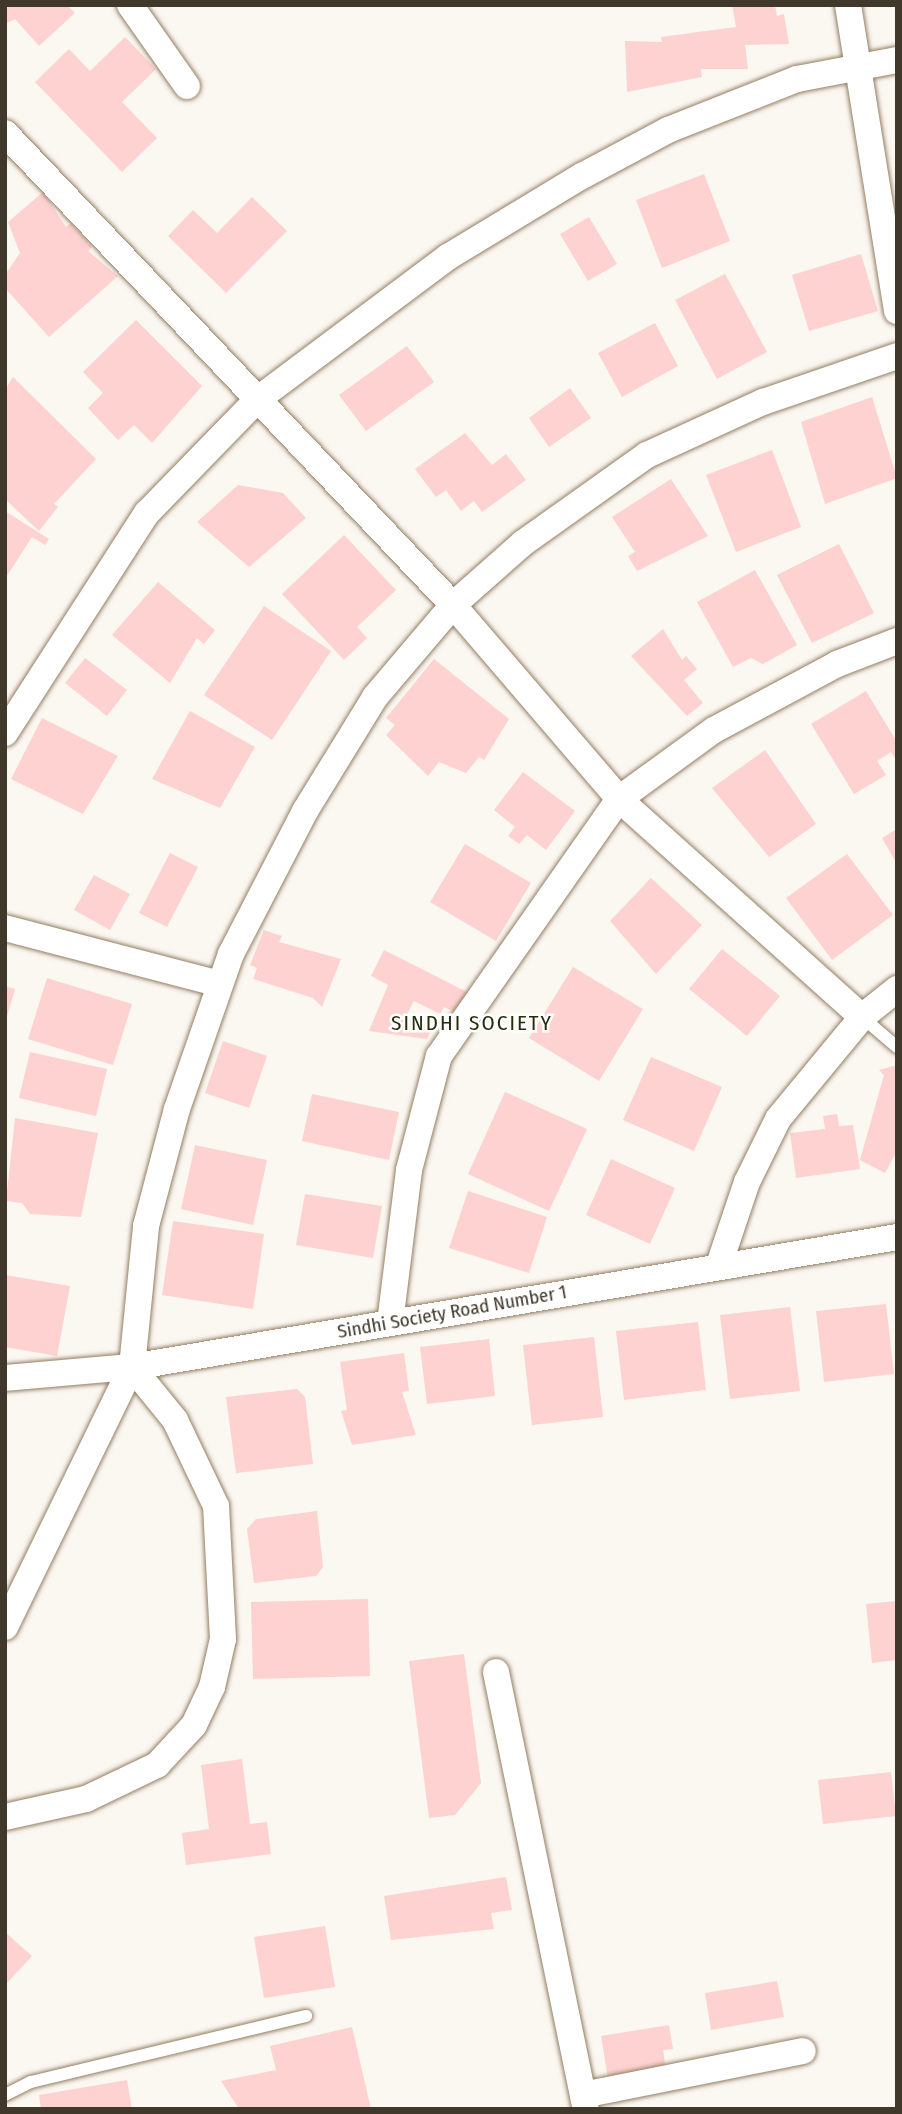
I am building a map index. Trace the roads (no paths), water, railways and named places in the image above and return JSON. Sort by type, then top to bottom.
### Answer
[{"type":"street","points":[[130,5],[187,86]]},
{"type":"street","points":[[848,5],[855,68],[897,311]]},
{"type":"street","points":[[5,733],[147,513],[258,400],[448,257],[582,176],[668,131],[784,84],[897,60]]},
{"type":"street","points":[[5,133],[453,605],[619,799],[862,1017]]},
{"type":"street","points":[[5,1627],[132,1367],[146,1226],[177,1109],[220,984],[305,811],[375,697],[453,605],[523,543],[647,455],[763,402],[897,356]]},
{"type":"street","points":[[390,1323],[409,1170],[439,1056],[619,799],[714,730],[837,664],[897,641]]},
{"type":"street","points":[[5,928],[220,984]]},
{"type":"street","points":[[719,1265],[747,1182],[778,1119],[862,1017],[897,989]]},
{"type":"street","name":"Sindhi Society Road Number 1","points":[[5,1378],[132,1367],[719,1265],[897,1237]]},
{"type":"street","points":[[5,1817],[86,1798],[157,1765],[194,1724],[212,1687],[224,1627],[216,1506],[175,1420],[132,1367]]},
{"type":"street","points":[[496,1672],[585,2102],[803,2051]]},
{"type":"lane","points":[[862,1017],[897,1047]]},
{"type":"lane","points":[[5,2095],[31,2082],[306,2016]]},
{"type":"district","name":"SINDHI SOCIETY","points":[[472,1023]]}]
